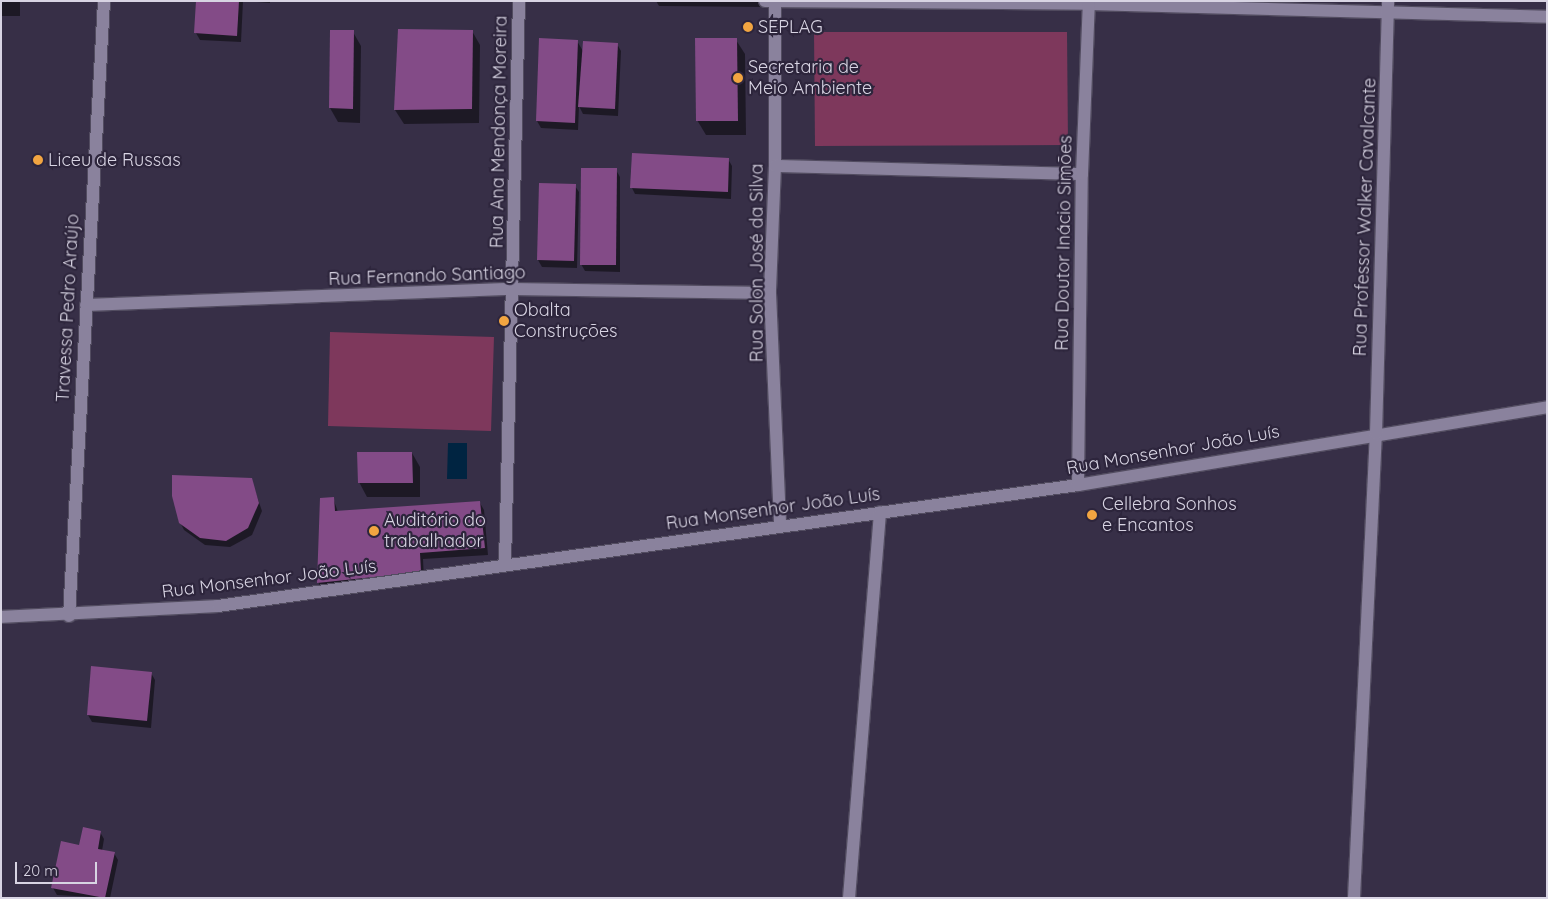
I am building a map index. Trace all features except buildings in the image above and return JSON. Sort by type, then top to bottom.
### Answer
[{"type":"street","name":"Travessa Pedro Araújo","points":[[69,616],[104,1]]},
{"type":"street","name":"Rua Ana Mendonça Moreira","points":[[504,564],[520,1]]},
{"type":"street","points":[[765,1],[1388,6],[1547,17]]},
{"type":"street","name":"Rua Solon José da Silva","points":[[774,1],[775,166],[770,293],[780,526]]},
{"type":"street","name":"Rua Doutor Inácio Simões","points":[[1078,484],[1082,174],[1088,3]]},
{"type":"street","name":"Rua Professor Walker Cavalcante","points":[[1354,898],[1376,434],[1388,6]]},
{"type":"street","points":[[775,166],[1082,174]]},
{"type":"street","name":"Rua Fernando Santiago","points":[[86,305],[512,290],[770,293]]},
{"type":"street","name":"Rua Monsenhor João Luís","points":[[1,617],[69,616],[218,606],[1078,484],[1547,407]]},
{"type":"street","points":[[849,898],[880,512]]},
{"type":"shaded area","points":[[814,32],[1067,32],[1068,145],[815,146]]},
{"type":"shaded area","points":[[330,332],[494,337],[491,431],[328,426]]},
{"type":"water","points":[[448,443],[467,443],[467,479],[447,479]]},
{"type":"place","name":"SEPLAG","points":[[748,27]]},
{"type":"place","name":"Secretaria de Meio Ambiente","points":[[738,78]]},
{"type":"place","name":"Liceu de Russas","points":[[38,160]]},
{"type":"place","name":"Obalta Construções","points":[[504,321]]},
{"type":"place","name":"Cellebra Sonhos e Encantos","points":[[1092,515]]},
{"type":"place","name":"Auditório do trabalhador","points":[[374,531]]}]
